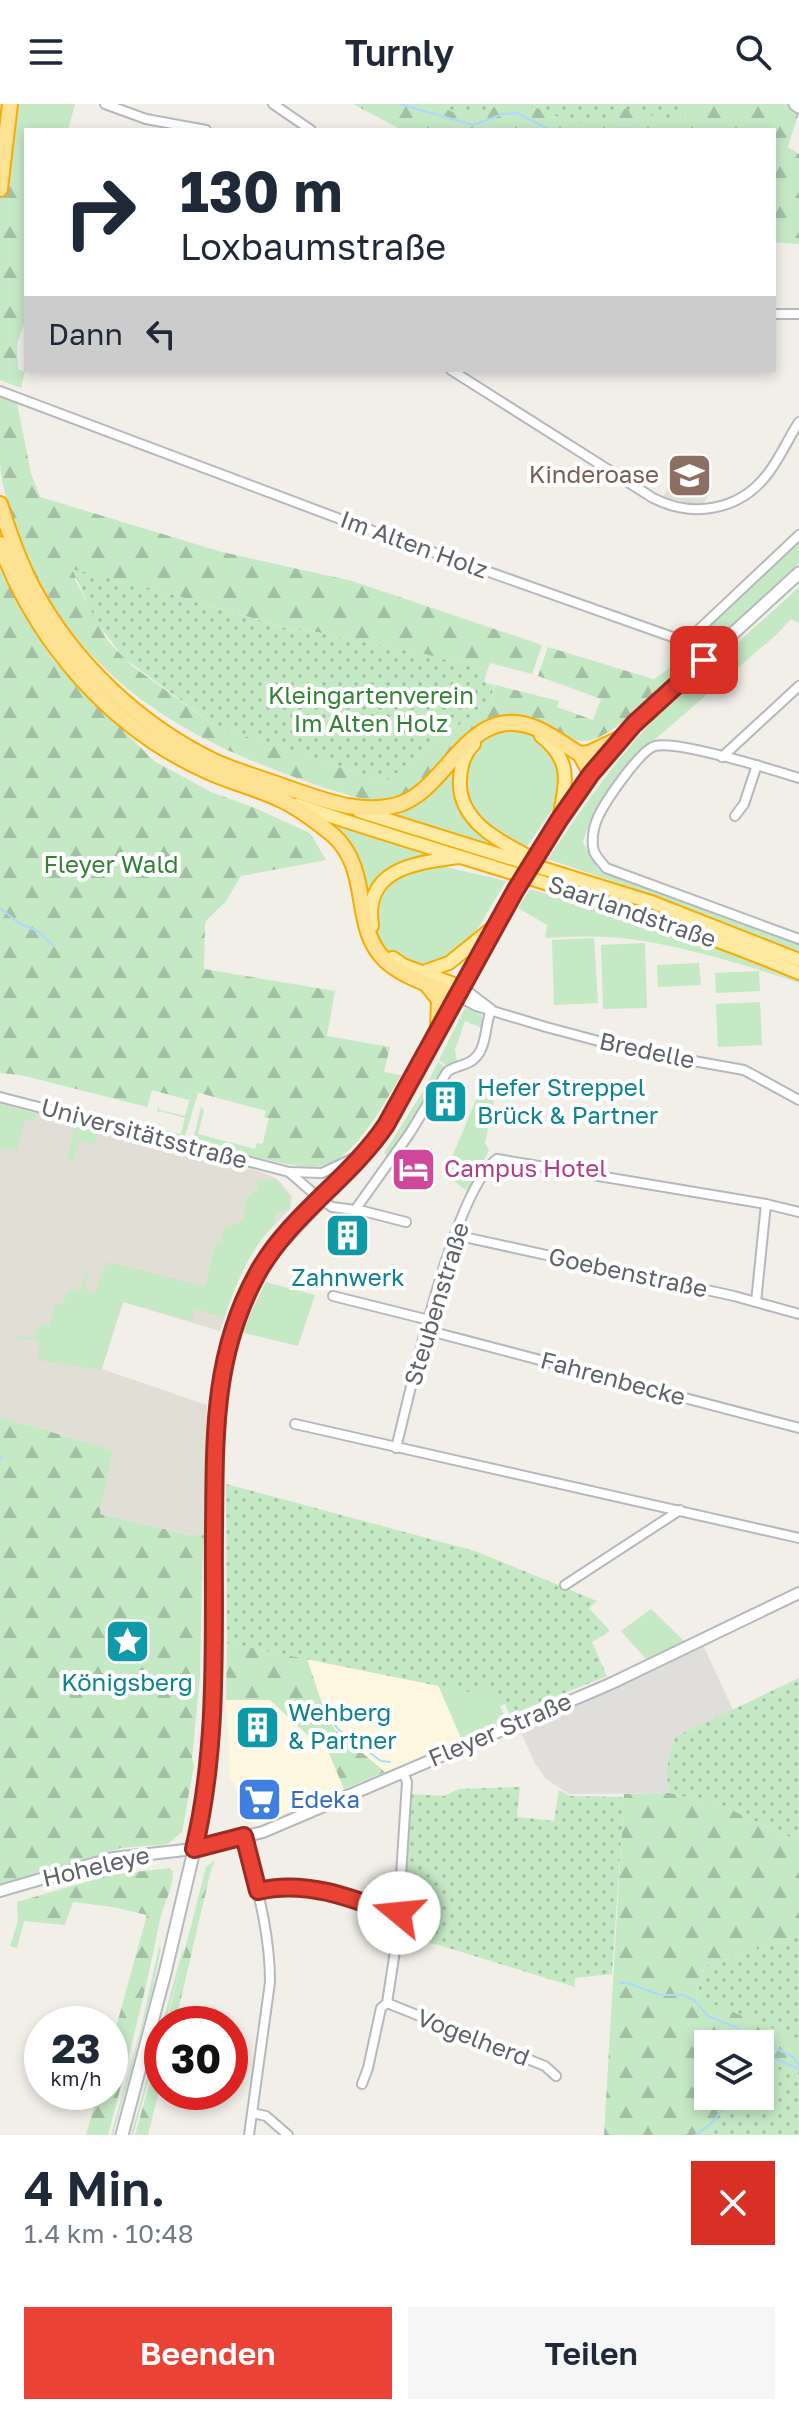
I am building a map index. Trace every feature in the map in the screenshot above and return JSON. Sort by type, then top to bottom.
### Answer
[{"type":"highway","points":[[0,189],[10,104]]},
{"type":"highway","points":[[0,504],[33,589],[71,647],[128,704],[183,744],[216,761],[352,809],[559,873]]},
{"type":"highway","points":[[0,544],[39,623],[64,659],[108,705],[138,731],[206,771],[279,799],[333,835],[347,851],[359,879],[366,925],[372,942],[386,961],[459,992]]},
{"type":"highway","points":[[352,809],[400,804],[420,793],[472,739],[493,726],[514,723],[530,725],[580,754],[591,774]]},
{"type":"highway","points":[[559,820],[564,791],[564,762],[559,752],[540,735],[529,729],[503,727],[481,738],[470,748],[464,758],[459,785],[462,799],[478,825],[559,873]]},
{"type":"highway","points":[[580,754],[621,738]]},
{"type":"highway","points":[[564,762],[578,771],[591,774]]},
{"type":"highway","name":"Saarlandstraße","points":[[279,799],[649,915],[799,973]]},
{"type":"highway","points":[[438,1028],[439,1000],[422,976],[394,959],[377,940],[371,918],[372,901],[386,879],[404,867],[462,857]]},
{"type":"highway","name":"Saarlandstraße","points":[[559,873],[654,903],[799,960]]},
{"type":"highway","points":[[422,976],[449,963],[496,925]]},
{"type":"main road","points":[[122,2135],[165,1973],[201,1817],[211,1740],[215,1420],[221,1376],[233,1330],[255,1277],[273,1251],[368,1151],[402,1097],[544,843],[591,774],[647,710],[799,573]]},
{"type":"street","points":[[105,104],[146,119],[195,128]]},
{"type":"street","points":[[273,104],[308,128]]},
{"type":"street","points":[[776,314],[799,314]]},
{"type":"street","points":[[454,372],[653,498],[683,509],[718,507],[745,494],[766,476],[799,422]]},
{"type":"street","name":"Im Alten Holz","points":[[4,393],[348,522],[681,640],[693,635],[799,535]]},
{"type":"street","points":[[722,757],[799,686]]},
{"type":"street","points":[[799,778],[722,757],[655,746],[646,751],[604,805],[594,832],[593,849],[606,868],[799,939]]},
{"type":"street","points":[[735,816],[744,804],[757,765]]},
{"type":"street","name":"Bredelle","points":[[459,992],[491,1010],[632,1050],[744,1070],[799,1100]]},
{"type":"street","points":[[355,1210],[410,1133],[447,1072],[472,1061],[479,1052],[491,1010]]},
{"type":"street","name":"Universitätsstraße","points":[[0,1097],[289,1172],[322,1173],[368,1151]]},
{"type":"street","name":"Steubenstraße","points":[[396,1448],[426,1330],[455,1235],[467,1205],[490,1165],[497,1159],[766,1204]]},
{"type":"street","name":"Universitätsstraße","points":[[289,1172],[320,1199]]},
{"type":"street","points":[[320,1199],[332,1207],[406,1222]]},
{"type":"street","points":[[756,1302],[766,1204],[799,1212]]},
{"type":"street","name":"Goebenstraße","points":[[455,1235],[799,1314]]},
{"type":"street","points":[[333,1296],[429,1320]]},
{"type":"street","name":"Fahrenbecke","points":[[426,1330],[799,1428]]},
{"type":"street","points":[[295,1424],[799,1538]]},
{"type":"street","points":[[565,1585],[680,1510]]},
{"type":"street","name":"Fleyer Straße","points":[[194,1849],[263,1832],[635,1673],[799,1593]]},
{"type":"street","points":[[362,2084],[381,2008],[387,2003],[399,1916],[407,1782],[403,1772]]},
{"type":"street","points":[[244,1836],[268,1935],[270,1982],[249,2135]]},
{"type":"street","name":"Hoheleye","points":[[0,1891],[113,1858],[194,1849]]},
{"type":"street","points":[[258,1891],[332,1892],[399,1916]]},
{"type":"street","name":"Vogelherd","points":[[387,2003],[545,2066],[556,2076]]},
{"type":"street","points":[[252,2113],[266,2116],[288,2135]]},
{"type":"shaded area","name":"Kinderoase","points":[[690,453],[709,467],[699,483],[711,491],[703,504],[663,497]]},
{"type":"shaded area","points":[[0,1102],[264,1173],[277,1179],[292,1196],[290,1209],[261,1239],[251,1255],[234,1290],[220,1331],[123,1302],[102,1369],[207,1405],[204,1535],[191,1535],[100,1514],[113,1450],[0,1417]]},
{"type":"shaded area","points":[[703,1645],[733,1710],[675,1737],[666,1772],[670,1793],[569,1794],[546,1779],[518,1726]]},
{"type":"shaded area","points":[[307,1659],[446,1687],[466,1737],[385,1772],[335,1730],[324,1709]]},
{"type":"shaded area","points":[[226,1700],[270,1700],[319,1745],[325,1743],[344,1789],[256,1826],[230,1777]]},
{"type":"green space","points":[[0,104],[75,104],[69,128],[24,128],[24,161],[0,161]]},
{"type":"green space","points":[[353,104],[787,104],[799,112],[788,147],[799,154],[799,244],[776,242],[776,128],[398,128]]},
{"type":"green space","points":[[434,104],[688,104],[680,122],[617,107],[604,120],[582,123],[535,107],[500,105],[480,112],[457,114]]},
{"type":"green space","points":[[0,161],[24,161],[24,325],[17,344],[18,369],[25,372],[21,388],[0,380]]},
{"type":"green space","points":[[0,397],[17,403],[31,473],[40,497],[222,552],[352,581],[542,645],[532,674],[490,663],[487,671],[428,655],[297,628],[296,631],[157,590],[74,578],[108,641],[132,666],[217,727],[382,781],[389,779],[490,704],[495,685],[559,701],[557,707],[593,720],[601,699],[538,676],[548,647],[653,679],[660,691],[618,725],[591,740],[569,738],[522,718],[508,717],[493,721],[465,740],[415,788],[400,797],[383,801],[331,790],[236,754],[159,712],[125,686],[94,657],[66,624],[42,587],[8,505],[0,464]]},
{"type":"green space","points":[[799,543],[799,563],[660,691],[653,680],[683,658],[690,645]]},
{"type":"green space","name":"Kleingartenverein Im Alten Holz","points":[[72,569],[157,590],[295,631],[296,628],[428,655],[487,671],[484,682],[494,685],[490,704],[389,779],[382,781],[217,727],[124,658],[96,621]]},
{"type":"green space","name":"Fleyer Wald","points":[[0,570],[53,660],[154,761],[211,792],[310,833],[326,860],[241,876],[226,901],[205,922],[204,969],[335,991],[327,1036],[390,1047],[384,1072],[401,1075],[357,1142],[333,1162],[306,1167],[259,1158],[269,1118],[264,1117],[266,1111],[192,1091],[189,1100],[152,1090],[147,1107],[21,1075],[0,1073]]},
{"type":"green space","points":[[799,587],[799,623],[791,619],[630,761],[594,811],[583,842],[598,869],[799,943],[799,952],[670,901],[548,859],[601,783],[645,729],[694,680]]},
{"type":"green space","points":[[504,730],[531,734],[559,763],[555,806],[525,849],[488,825],[470,804],[465,791],[465,778],[475,750],[486,738]]},
{"type":"green space","points":[[457,764],[454,779],[456,799],[510,853],[376,811]]},
{"type":"green space","points":[[314,817],[441,856],[405,862],[384,880],[367,901],[364,880]]},
{"type":"green space","points":[[438,865],[506,881],[471,940],[457,955],[423,967],[394,957],[387,951],[377,934],[373,915],[383,887],[398,874]]},
{"type":"green space","points":[[530,889],[706,942],[799,977],[799,983],[722,959],[644,941],[594,936],[545,938],[547,925],[518,908]]},
{"type":"green space","points":[[594,938],[598,1003],[554,1005],[552,940]]},
{"type":"green space","points":[[645,943],[647,1008],[603,1009],[601,945]]},
{"type":"green space","points":[[699,963],[701,985],[658,987],[657,965]]},
{"type":"green space","points":[[759,971],[760,991],[716,993],[715,973]]},
{"type":"green space","points":[[760,1002],[762,1045],[718,1047],[716,1004]]},
{"type":"green space","points":[[465,1008],[482,1015],[482,1028],[465,1021],[455,1050],[457,1061],[447,1066],[439,1060]]},
{"type":"green space","points":[[438,1062],[446,1068],[389,1157],[384,1153]]},
{"type":"green space","points":[[480,1090],[495,1093],[485,1143],[489,1150],[468,1192],[445,1174]]},
{"type":"green space","points":[[192,1091],[198,1093],[184,1139],[154,1130],[155,1123],[156,1128],[181,1134],[185,1118],[160,1111],[157,1113],[158,1107],[185,1116]]},
{"type":"green space","points":[[0,1104],[37,1114],[35,1121],[25,1119],[17,1149],[0,1149]]},
{"type":"green space","points":[[201,1107],[204,1110],[198,1134],[255,1149],[257,1143],[263,1144],[259,1158],[193,1141]]},
{"type":"green space","points":[[75,1124],[98,1130],[95,1144],[79,1140],[73,1161],[67,1160]]},
{"type":"green space","points":[[275,1179],[289,1196],[290,1209],[282,1210],[273,1218],[275,1224],[244,1268],[224,1318],[196,1309],[191,1321],[123,1302],[101,1370],[38,1360],[40,1341],[13,1338],[18,1335],[34,1339],[40,1324],[50,1326],[55,1303],[61,1305],[71,1288],[81,1290],[85,1272],[89,1273],[85,1290],[96,1293],[100,1276],[108,1262],[205,1287],[216,1241],[221,1242],[225,1227],[243,1221],[247,1198],[259,1189],[256,1182]]},
{"type":"green space","points":[[266,1282],[315,1295],[298,1346],[241,1332]]},
{"type":"green space","points":[[0,1417],[113,1450],[100,1514],[190,1535],[204,1535],[194,1765],[182,1832],[168,1844],[121,1848],[0,1886]]},
{"type":"green space","points":[[226,1484],[475,1551],[597,1601],[589,1608],[610,1631],[592,1642],[607,1676],[510,1715],[505,1704],[500,1706],[489,1680],[468,1692],[227,1643]]},
{"type":"green space","points":[[651,1609],[684,1641],[646,1659],[621,1631]]},
{"type":"green space","points":[[227,1643],[307,1659],[324,1709],[335,1730],[385,1772],[344,1789],[325,1744],[319,1746],[270,1700],[226,1700]]},
{"type":"green space","points":[[799,1678],[799,1841],[723,1806],[670,1793],[666,1772],[675,1737]]},
{"type":"green space","points":[[489,1679],[506,1720],[461,1738],[438,1685],[446,1687]]},
{"type":"green space","points":[[520,1787],[517,1817],[554,1821],[559,1790],[570,1796],[624,1797],[612,1974],[575,1978],[575,1987],[439,1945],[401,1938],[411,1794],[444,1796],[459,1789]]},
{"type":"green space","points":[[670,1793],[723,1806],[799,1841],[799,1936],[705,1966],[696,1996],[799,2039],[799,2075],[774,2066],[774,2030],[694,2030],[694,2110],[726,2110],[713,2129],[702,2135],[604,2135],[624,1794]]},
{"type":"green space","points":[[215,1860],[179,2006],[171,2006],[206,1867]]},
{"type":"green space","points":[[170,1868],[173,1872],[128,2056],[128,2006],[122,2006],[147,1915],[73,1902],[65,1925],[24,1921],[17,1948],[10,1946],[18,1921],[17,1902],[110,1875]]},
{"type":"green space","points":[[799,1936],[799,2039],[696,1997],[705,1966]]},
{"type":"green space","points":[[159,1947],[152,1992],[146,2006]]},
{"type":"green space","points":[[183,1949],[170,2006],[167,2006]]},
{"type":"green space","points":[[144,2014],[144,2021],[128,2080],[128,2074]]},
{"type":"green space","points":[[774,2064],[799,2075],[799,2135],[702,2135],[713,2129],[726,2110],[774,2110]]},
{"type":"green space","points":[[144,2088],[144,2096],[131,2135]]},
{"type":"green space","points":[[144,2103],[144,2110],[154,2110],[148,2135],[135,2135]]},
{"type":"green space","points":[[93,2110],[114,2110],[108,2135],[86,2135]]},
{"type":"green space","points":[[118,2110],[120,2110],[113,2135]]},
{"type":"waterway","points":[[400,104],[473,125],[503,114],[517,113],[546,128]]},
{"type":"waterway","points":[[0,908],[19,923],[39,932],[54,946]]},
{"type":"waterway","points":[[332,1705],[334,1724],[339,1730],[381,1761],[390,1762]]},
{"type":"waterway","points":[[620,1983],[660,1995],[684,1995],[695,2001],[708,2016],[735,2027],[764,2046],[793,2057],[799,2066]]},
{"type":"waterway","points":[[774,2058],[799,2069]]},
{"type":"waterway","points":[[695,2135],[711,2124],[722,2110]]},
{"type":"place","name":"Kinderoase","points":[[690,475]]},
{"type":"place","name":"Hefer Streppel Brück & Partner","points":[[446,1102]]},
{"type":"place","name":"Campus Hotel","points":[[413,1169]]},
{"type":"place","name":"Zahnwerk","points":[[348,1236]]},
{"type":"place","name":"Königsberg","points":[[127,1641]]},
{"type":"place","name":"Wehberg & Partner","points":[[257,1727]]},
{"type":"place","name":"Edeka","points":[[259,1800]]},
{"type":"route","points":[[399,1913],[399,1916],[332,1892],[311,1889],[258,1891],[244,1836],[194,1849],[211,1740],[215,1420],[227,1349],[245,1298],[266,1259],[303,1216],[368,1151],[386,1125],[515,891],[559,820],[591,774],[634,724],[704,660]]}]
